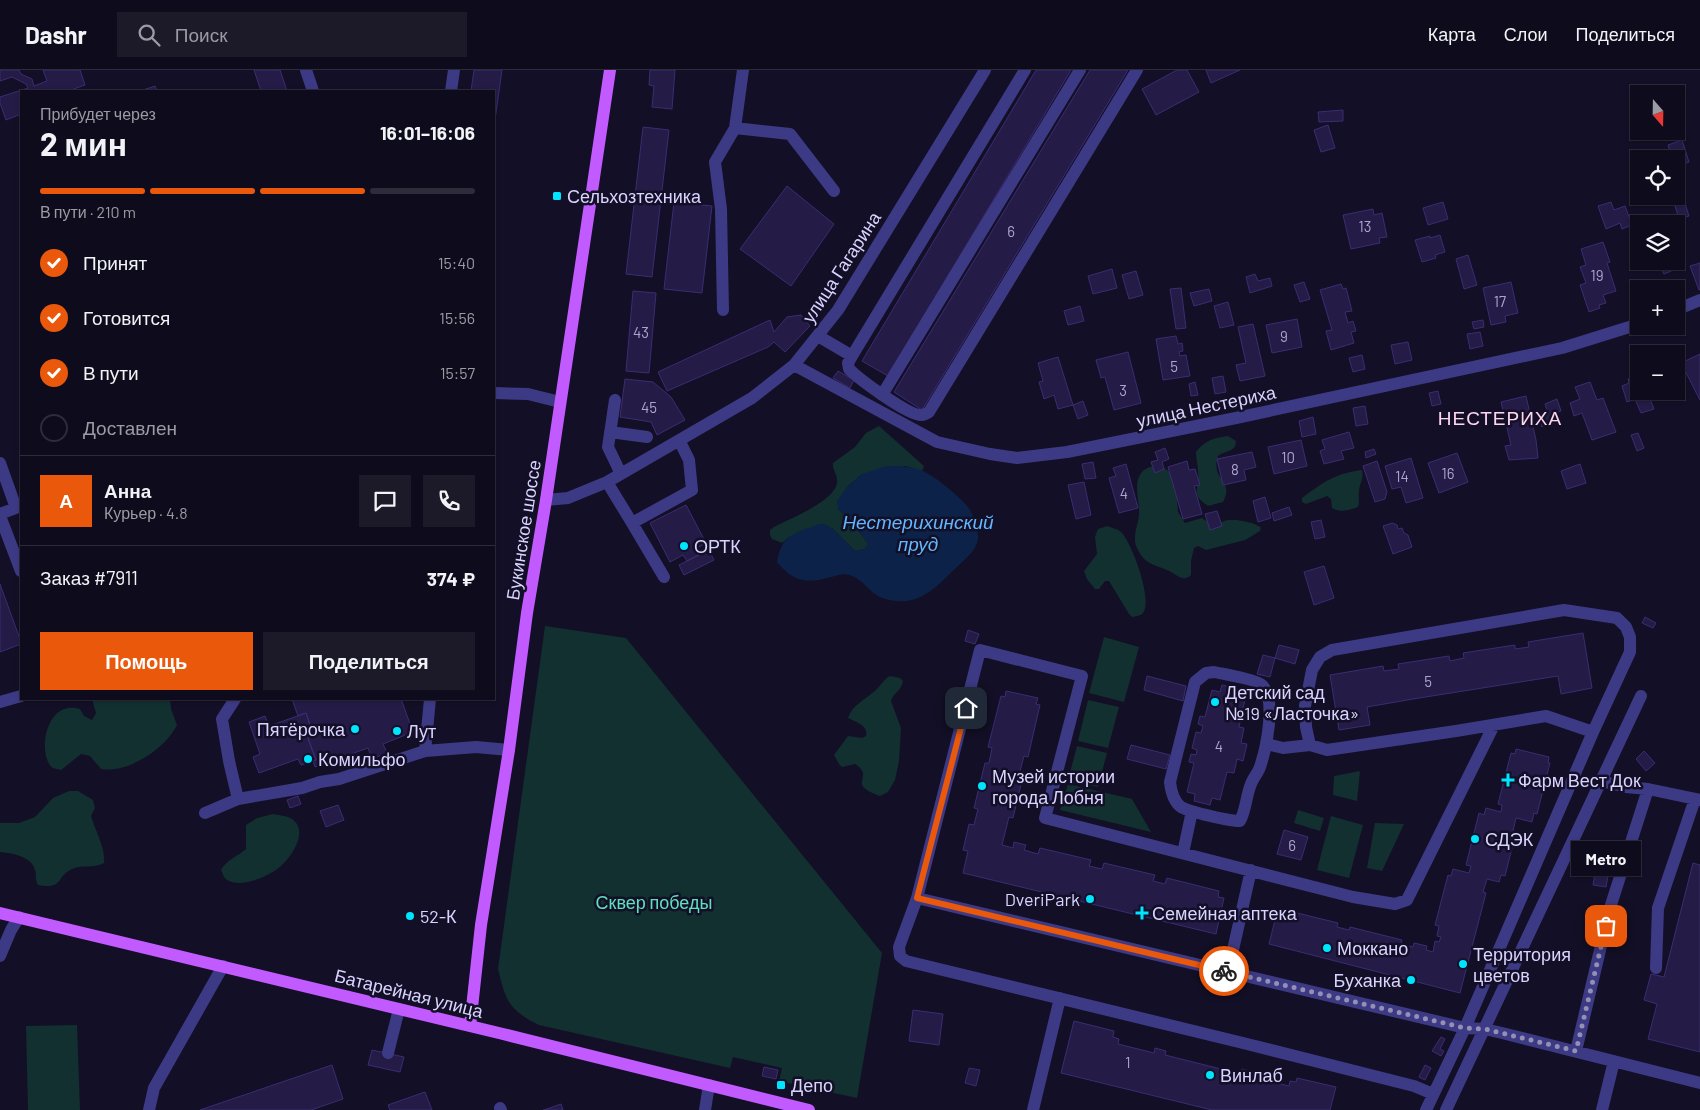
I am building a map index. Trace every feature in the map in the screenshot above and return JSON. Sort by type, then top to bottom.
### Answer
[{"type":"main road","name":"Букинское шоссе","points":[[470,1026],[482,925],[509,750],[527,612],[546,500],[610,70]]},
{"type":"main road","name":"Батарейная улица","points":[[0,913],[399,1008],[809,1110]]},
{"type":"street","points":[[306,70],[313,90]]},
{"type":"street","points":[[451,90],[454,70]]},
{"type":"street","points":[[723,310],[721,208],[715,162],[735,128],[743,70]]},
{"type":"street","name":"улица Гагарина","points":[[546,500],[568,498],[607,482],[752,398],[794,364],[838,310],[985,70]]},
{"type":"street","points":[[1025,70],[848,363],[849,369],[882,395],[915,414],[922,415],[929,412],[1137,70]]},
{"type":"street","points":[[882,395],[1080,70]]},
{"type":"street","points":[[735,128],[790,134],[834,191]]},
{"type":"street","points":[[1685,306],[1700,300]]},
{"type":"street","name":"улица Нестериха","points":[[794,364],[937,442],[1016,458],[1066,452],[1236,418],[1562,348],[1630,327]]},
{"type":"street","points":[[818,336],[852,356]]},
{"type":"street","points":[[495,393],[528,394],[560,402]]},
{"type":"street","points":[[615,400],[608,447],[621,474]]},
{"type":"street","points":[[610,432],[647,437]]},
{"type":"street","points":[[632,523],[692,490],[689,460],[679,440]]},
{"type":"street","points":[[0,463],[16,508],[0,515],[20,568]]},
{"type":"street","points":[[607,482],[664,577]]},
{"type":"street","points":[[1310,745],[1306,727],[1305,706],[1312,670],[1320,657],[1332,650],[1564,610],[1617,618],[1626,627],[1630,637],[1630,652],[1593,732],[1465,1028],[1426,1110]]},
{"type":"street","points":[[1433,1094],[1414,1086],[906,961],[900,956],[899,947],[917,898],[980,650],[1082,676],[1045,818],[1362,898],[1395,904],[1407,900],[1494,725]]},
{"type":"street","points":[[1214,672],[1261,683],[1269,698],[1270,708],[1266,744],[1260,769],[1251,784],[1240,821],[1192,811],[1182,807],[1177,802],[1171,790],[1170,782],[1195,682],[1206,673],[1214,672]]},
{"type":"street","points":[[0,702],[20,696]]},
{"type":"street","points":[[1446,1110],[1641,696]]},
{"type":"street","points":[[234,700],[222,719],[238,799]]},
{"type":"street","points":[[425,751],[430,700]]},
{"type":"street","points":[[1266,744],[1283,748],[1310,745],[1327,750],[1546,716],[1593,732]]},
{"type":"street","points":[[205,813],[238,799],[302,788],[320,782],[339,779],[425,751],[476,747],[509,750]]},
{"type":"street","points":[[1601,781],[1697,800],[1658,908],[1656,968]]},
{"type":"street","points":[[1576,1051],[1610,908],[1648,789]]},
{"type":"street","points":[[1183,853],[1192,811]]},
{"type":"street","points":[[1228,972],[1251,870]]},
{"type":"street","points":[[917,898],[1465,1028],[1485,1029],[1700,1083]]},
{"type":"street","points":[[0,956],[19,917]]},
{"type":"street","points":[[149,1110],[154,1088],[223,966]]},
{"type":"street","points":[[1033,1110],[1060,998]]},
{"type":"street","points":[[388,1053],[399,1008]]},
{"type":"street","points":[[1602,1110],[1614,1061]]},
{"type":"street","points":[[705,1110],[708,1085]]},
{"type":"green space","points":[[879,426],[924,466],[922,471],[906,466],[862,474],[847,487],[838,501],[838,509],[851,521],[867,542],[865,549],[856,551],[832,528],[789,537],[782,543],[772,539],[770,530],[811,509],[829,496],[835,489],[837,482],[833,463],[855,447],[866,433]]},
{"type":"green space","points":[[1228,436],[1236,441],[1236,445],[1218,456],[1216,464],[1219,475],[1225,484],[1226,494],[1223,502],[1208,506],[1202,502],[1197,494],[1198,469],[1196,452],[1210,440]]},
{"type":"green space","points":[[1160,465],[1171,473],[1176,489],[1178,512],[1185,523],[1202,518],[1215,523],[1236,520],[1255,524],[1261,528],[1260,531],[1245,540],[1206,550],[1198,546],[1194,548],[1191,561],[1191,575],[1186,578],[1181,578],[1151,564],[1140,554],[1135,543],[1139,515],[1137,486],[1139,476],[1144,470]]},
{"type":"green space","points":[[1362,470],[1363,477],[1359,491],[1358,507],[1335,510],[1332,508],[1331,499],[1327,496],[1306,504],[1302,502],[1302,498],[1329,480],[1343,474]]},
{"type":"green space","points":[[1107,526],[1117,529],[1126,538],[1140,572],[1145,606],[1143,613],[1140,615],[1132,617],[1129,614],[1109,581],[1105,581],[1099,589],[1095,589],[1087,579],[1084,571],[1097,554],[1095,537],[1098,529]]},
{"type":"green space","name":"Сквер победы","points":[[545,626],[626,638],[882,953],[857,1098],[779,1081],[782,1068],[733,1057],[730,1068],[539,1025],[521,1015],[510,1004],[498,969]]},
{"type":"green space","points":[[1104,637],[1139,647],[1124,702],[1089,693]]},
{"type":"green space","points":[[890,676],[900,678],[903,681],[891,701],[901,728],[899,761],[895,780],[888,792],[880,796],[863,787],[863,772],[859,767],[855,764],[842,767],[834,755],[848,736],[862,738],[866,736],[864,727],[848,718],[850,713]]},
{"type":"green space","points":[[92,700],[170,700],[171,709],[177,725],[172,734],[145,758],[123,767],[101,769],[90,756],[81,754],[61,770],[53,768],[48,762],[45,753],[47,731],[51,720],[58,712],[68,708],[80,709],[84,716],[92,720],[96,713]]},
{"type":"green space","points":[[1088,700],[1119,707],[1108,748],[1078,741]]},
{"type":"green space","points":[[1077,746],[1107,753],[1098,787],[1068,780]]},
{"type":"green space","points":[[1360,771],[1357,801],[1333,795],[1334,776]]},
{"type":"green space","points":[[1068,784],[1132,799],[1151,832],[1060,810]]},
{"type":"green space","points":[[69,791],[78,791],[93,800],[95,808],[91,816],[102,846],[104,863],[72,869],[52,886],[38,885],[35,870],[30,861],[21,856],[0,852],[0,823],[19,823],[35,817],[53,798]]},
{"type":"green space","points":[[1298,810],[1324,818],[1320,831],[1294,823]]},
{"type":"green space","points":[[273,814],[292,819],[299,829],[298,841],[288,859],[279,868],[255,880],[237,883],[224,877],[221,870],[223,867],[246,849],[246,825],[257,818]]},
{"type":"green space","points":[[1331,816],[1363,825],[1349,878],[1317,870]]},
{"type":"green space","points":[[1375,823],[1404,824],[1382,871],[1367,868]]},
{"type":"green space","points":[[77,1025],[80,1110],[28,1110],[26,1026]]},
{"type":"water","name":"Нестерихинский пруд","points":[[886,466],[909,467],[923,471],[955,494],[970,510],[975,520],[978,539],[973,551],[931,590],[916,599],[907,601],[894,601],[880,597],[858,579],[849,575],[842,574],[808,581],[801,580],[783,569],[777,562],[786,539],[795,533],[820,524],[830,527],[856,551],[865,549],[867,542],[851,521],[838,509],[837,501],[847,487],[862,474]]},
{"type":"building","points":[[0,70],[19,70],[21,74],[32,79],[34,86],[47,81],[43,70],[80,70],[85,85],[71,90],[22,90],[28,88],[26,84],[12,77],[0,81]]},
{"type":"building","points":[[254,70],[280,70],[287,90],[261,90]]},
{"type":"building","points":[[474,70],[502,70],[495,120],[495,90],[471,90]]},
{"type":"building","points":[[650,70],[675,70],[672,109],[652,107],[654,86],[649,85]]},
{"type":"building","points":[[1036,70],[1071,70],[888,376],[862,361]]},
{"type":"building","points":[[1090,70],[1128,70],[922,410],[894,392]]},
{"type":"building","points":[[1177,70],[1187,70],[1199,92],[1156,115],[1142,89]]},
{"type":"building","points":[[1206,70],[1240,70],[1211,83]]},
{"type":"building","points":[[155,86],[157,90],[143,90]]},
{"type":"building","points":[[20,91],[20,114],[6,120],[0,103],[0,97]]},
{"type":"building","points":[[1343,110],[1343,121],[1319,122],[1318,112]]},
{"type":"building","points":[[1328,125],[1335,148],[1321,152],[1314,130]]},
{"type":"building","points":[[643,127],[669,130],[652,277],[626,274]]},
{"type":"building","points":[[1682,140],[1689,162],[1685,163],[1685,150],[1669,150],[1668,145]]},
{"type":"building","points":[[787,186],[834,224],[791,286],[740,249]]},
{"type":"building","points":[[674,202],[712,206],[702,293],[664,289]]},
{"type":"building","points":[[1443,202],[1448,219],[1428,225],[1423,208]]},
{"type":"building","points":[[1611,202],[1614,210],[1625,206],[1630,220],[1630,226],[1622,229],[1620,223],[1606,229],[1598,206]]},
{"type":"building","points":[[1685,203],[1689,216],[1685,217],[1685,215],[1678,215],[1675,205],[1685,205]]},
{"type":"building","points":[[1373,209],[1374,215],[1382,213],[1387,237],[1379,238],[1380,243],[1351,249],[1343,215]]},
{"type":"building","points":[[1440,235],[1445,252],[1435,255],[1436,258],[1422,262],[1415,240]]},
{"type":"building","points":[[1603,242],[1610,262],[1607,263],[1616,291],[1603,295],[1606,303],[1599,305],[1600,308],[1589,312],[1580,285],[1586,283],[1580,267],[1586,265],[1581,249]]},
{"type":"building","points":[[1468,255],[1477,285],[1464,289],[1456,259]]},
{"type":"building","points":[[1700,263],[1700,290],[1699,290],[1690,266]]},
{"type":"building","points":[[1112,269],[1117,288],[1093,294],[1088,276]]},
{"type":"building","points":[[1662,270],[1673,270],[1664,274]]},
{"type":"building","points":[[1136,271],[1143,295],[1129,299],[1122,275]]},
{"type":"building","points":[[1255,274],[1258,281],[1270,278],[1272,286],[1250,293],[1246,277]]},
{"type":"building","points":[[1304,282],[1310,299],[1300,302],[1294,285]]},
{"type":"building","points":[[1511,282],[1518,313],[1505,316],[1506,322],[1491,325],[1483,288]]},
{"type":"building","points":[[1341,284],[1343,289],[1346,288],[1352,311],[1345,312],[1348,323],[1353,321],[1356,331],[1351,332],[1354,343],[1331,350],[1326,331],[1332,330],[1320,290]]},
{"type":"building","points":[[1181,288],[1186,328],[1176,329],[1170,289]]},
{"type":"building","points":[[1209,289],[1212,301],[1194,306],[1190,293]]},
{"type":"building","points":[[633,291],[656,293],[649,373],[626,371]]},
{"type":"building","points":[[1228,302],[1234,325],[1220,328],[1214,306]]},
{"type":"building","points":[[1080,306],[1084,321],[1068,325],[1064,311]]},
{"type":"building","points":[[801,315],[810,326],[785,352],[774,342],[768,347],[667,391],[658,372],[770,320],[774,332],[787,317]]},
{"type":"building","points":[[1297,319],[1302,347],[1272,353],[1266,325]]},
{"type":"building","points":[[1483,320],[1484,327],[1474,329],[1472,322]]},
{"type":"building","points":[[1253,324],[1265,376],[1240,381],[1236,365],[1246,363],[1238,327]]},
{"type":"building","points":[[1480,332],[1483,346],[1470,349],[1467,334]]},
{"type":"building","points":[[1176,336],[1178,344],[1182,343],[1183,351],[1179,352],[1180,356],[1186,355],[1190,376],[1163,380],[1156,339]]},
{"type":"building","points":[[1408,342],[1412,360],[1395,364],[1391,345]]},
{"type":"building","points":[[1128,352],[1141,403],[1114,410],[1105,377],[1101,378],[1096,360]]},
{"type":"building","points":[[1700,354],[1700,400],[1685,371],[1685,361]]},
{"type":"building","points":[[1362,355],[1365,369],[1353,372],[1349,358]]},
{"type":"building","points":[[1058,357],[1073,405],[1058,409],[1054,395],[1044,399],[1039,382],[1043,381],[1038,363]]},
{"type":"building","points":[[838,371],[854,380],[850,388],[833,378]]},
{"type":"building","points":[[1223,376],[1226,392],[1215,394],[1212,378]]},
{"type":"building","points":[[1630,378],[1630,400],[1632,400],[1627,402],[1622,386],[1629,383],[1628,379]]},
{"type":"building","points":[[625,379],[653,382],[671,397],[685,420],[657,435],[651,422],[620,417]]},
{"type":"building","points":[[1195,382],[1198,395],[1191,396],[1189,384]]},
{"type":"building","points":[[1590,382],[1597,400],[1603,398],[1616,432],[1592,440],[1582,413],[1574,416],[1570,403],[1580,399],[1575,387]]},
{"type":"building","points":[[1438,391],[1441,404],[1432,406],[1429,393]]},
{"type":"building","points":[[1526,396],[1538,458],[1509,460],[1505,446],[1511,445],[1501,402]]},
{"type":"building","points":[[1557,399],[1561,411],[1551,414],[1554,423],[1542,427],[1538,416],[1548,413],[1545,404]]},
{"type":"building","points":[[1635,400],[1651,400],[1654,409],[1641,413]]},
{"type":"building","points":[[1083,401],[1088,415],[1078,419],[1073,405]]},
{"type":"building","points":[[1365,406],[1368,424],[1356,426],[1353,408]]},
{"type":"building","points":[[1313,417],[1316,434],[1302,437],[1299,421]]},
{"type":"building","points":[[1349,432],[1354,448],[1341,451],[1344,459],[1324,464],[1320,451],[1325,449],[1322,440]]},
{"type":"building","points":[[1638,433],[1644,448],[1637,451],[1631,435]]},
{"type":"building","points":[[1301,440],[1307,466],[1274,474],[1268,447]]},
{"type":"building","points":[[1165,448],[1169,459],[1162,462],[1164,469],[1155,473],[1151,462],[1158,460],[1155,452]]},
{"type":"building","points":[[1374,449],[1376,454],[1366,458],[1365,452]]},
{"type":"building","points":[[1252,452],[1256,467],[1244,470],[1246,480],[1223,485],[1217,459]]},
{"type":"building","points":[[1457,453],[1468,482],[1439,493],[1428,463]]},
{"type":"building","points":[[1411,458],[1423,498],[1406,503],[1401,487],[1392,489],[1385,466]]},
{"type":"building","points":[[1187,461],[1189,470],[1195,469],[1200,485],[1194,486],[1202,514],[1183,519],[1168,467]]},
{"type":"building","points":[[1377,461],[1387,492],[1385,499],[1375,502],[1363,466]]},
{"type":"building","points":[[1093,462],[1096,478],[1085,479],[1082,464]]},
{"type":"building","points":[[1126,464],[1138,508],[1119,513],[1109,478],[1116,476],[1113,468]]},
{"type":"building","points":[[1580,464],[1586,483],[1567,489],[1561,471]]},
{"type":"building","points":[[1084,482],[1091,515],[1076,519],[1068,485]]},
{"type":"building","points":[[1265,497],[1271,518],[1258,522],[1253,501]]},
{"type":"building","points":[[686,505],[706,543],[697,548],[700,554],[687,561],[683,555],[670,562],[650,523]]},
{"type":"building","points":[[1289,507],[1292,515],[1274,521],[1272,513]]},
{"type":"building","points":[[1217,511],[1222,526],[1210,530],[1205,514]]},
{"type":"building","points":[[1321,520],[1325,537],[1315,539],[1311,522]]},
{"type":"building","points":[[1392,523],[1397,525],[1398,529],[1402,528],[1404,533],[1408,535],[1412,547],[1393,554],[1383,526]]},
{"type":"building","points":[[709,550],[714,560],[684,575],[679,565]]},
{"type":"building","points":[[1324,566],[1334,598],[1314,605],[1304,572]]},
{"type":"building","points":[[0,584],[20,639],[20,644],[0,652]]},
{"type":"building","points":[[1645,617],[1656,623],[1653,628],[1642,623]]},
{"type":"building","points":[[968,630],[979,634],[975,644],[965,641]]},
{"type":"building","points":[[1583,633],[1592,688],[1561,694],[1558,676],[1413,699],[1367,707],[1370,725],[1339,730],[1330,675],[1383,666],[1384,671],[1399,669],[1398,664],[1449,656],[1450,661],[1464,658],[1463,653],[1515,645],[1515,649],[1529,647],[1528,642]]},
{"type":"building","points":[[1279,645],[1299,650],[1295,664],[1275,658]]},
{"type":"building","points":[[1263,655],[1275,658],[1270,677],[1257,674]]},
{"type":"building","points":[[1147,676],[1186,686],[1183,701],[1144,690]]},
{"type":"building","points":[[1222,685],[1239,689],[1237,697],[1245,699],[1239,727],[1244,728],[1241,743],[1247,744],[1243,761],[1237,759],[1234,773],[1227,772],[1220,800],[1212,798],[1210,805],[1194,801],[1195,794],[1187,792],[1194,763],[1189,762],[1191,754],[1196,755],[1197,750],[1192,748],[1196,732],[1201,733],[1203,726],[1198,724],[1200,716],[1205,717],[1212,690],[1220,692]]},
{"type":"building","points":[[1006,691],[1038,698],[1036,704],[1040,705],[1028,757],[1024,756],[1020,771],[1024,772],[1013,818],[1009,817],[1002,845],[1013,848],[1014,842],[1026,845],[1024,850],[1038,854],[1040,848],[1091,860],[1089,866],[1102,869],[1104,863],[1155,875],[1153,881],[1165,884],[1167,878],[1219,891],[1218,897],[1224,898],[1216,934],[963,873],[968,851],[963,850],[969,824],[974,825],[978,809],[974,808],[985,763],[989,763],[992,748],[988,747],[1001,696],[1005,697]]},
{"type":"building","points":[[292,700],[401,700],[413,732],[383,744],[387,753],[372,759],[368,748],[315,767],[313,761],[316,760],[305,730],[311,728],[306,713],[298,716]]},
{"type":"building","points":[[306,713],[311,728],[305,730],[316,760],[301,765],[298,759],[259,773],[253,757],[260,754],[249,722],[265,716],[269,726]]},
{"type":"building","points":[[1131,745],[1170,755],[1166,769],[1127,759]]},
{"type":"building","points":[[1516,749],[1549,757],[1548,763],[1550,763],[1537,814],[1534,813],[1532,822],[1516,818],[1513,831],[1516,832],[1505,876],[1501,875],[1499,882],[1487,879],[1483,892],[1486,893],[1460,993],[1269,944],[1277,912],[1284,914],[1285,910],[1338,923],[1337,927],[1349,930],[1350,927],[1402,940],[1401,944],[1413,947],[1414,943],[1427,946],[1426,950],[1433,952],[1435,941],[1439,942],[1441,937],[1437,936],[1439,926],[1435,925],[1448,875],[1451,876],[1453,869],[1469,873],[1471,866],[1466,865],[1479,813],[1484,815],[1486,808],[1501,812],[1502,805],[1498,804],[1511,753],[1515,754]]},
{"type":"building","points":[[1644,751],[1655,763],[1646,771],[1636,759]]},
{"type":"building","points":[[298,796],[301,804],[290,808],[287,800]]},
{"type":"building","points":[[338,805],[344,820],[326,827],[320,811]]},
{"type":"building","points":[[1284,830],[1308,837],[1301,860],[1277,854]]},
{"type":"building","points":[[1693,863],[1700,865],[1700,1052],[1648,1039],[1657,1004],[1644,1000],[1651,974],[1664,977]]},
{"type":"building","points":[[1596,868],[1609,870],[1606,887],[1593,885]]},
{"type":"building","points":[[913,1010],[943,1014],[939,1045],[909,1041]]},
{"type":"building","points":[[1074,1021],[1114,1031],[1113,1037],[1119,1039],[1118,1044],[1154,1053],[1155,1048],[1166,1051],[1165,1055],[1241,1074],[1242,1069],[1253,1072],[1252,1077],[1289,1086],[1290,1081],[1296,1082],[1297,1078],[1336,1087],[1330,1110],[1212,1110],[1061,1073]]},
{"type":"building","points":[[1441,1037],[1445,1039],[1440,1049],[1444,1051],[1441,1056],[1432,1051]]},
{"type":"building","points":[[372,1050],[404,1057],[400,1072],[368,1065]]},
{"type":"building","points":[[332,1065],[343,1099],[311,1110],[200,1110]]},
{"type":"building","points":[[1425,1065],[1431,1068],[1425,1080],[1419,1077]]},
{"type":"building","points":[[764,1067],[778,1070],[776,1079],[762,1076]]},
{"type":"building","points":[[969,1068],[980,1070],[976,1086],[965,1083]]},
{"type":"building","points":[[425,1092],[432,1110],[390,1110],[388,1105]]},
{"type":"building","points":[[561,1104],[563,1110],[544,1110]]},
{"type":"way so far","points":[[1224,971],[1465,1028],[1485,1029],[1576,1051],[1606,926]]},
{"type":"place","name":"Сельхозтехника","points":[[557,196]]},
{"type":"place","name":"ОРТК","points":[[684,546]]},
{"type":"place","name":"Детский сад №19 «Ласточка»","points":[[1215,702]]},
{"type":"place","name":"Пятёрочка","points":[[355,729]]},
{"type":"place","name":"Лут","points":[[397,731]]},
{"type":"place","name":"Комильфо","points":[[308,759]]},
{"type":"place","name":"Фарм Вест Док","points":[[1508,780]]},
{"type":"place","name":"Музей истории города Лобня","points":[[982,786]]},
{"type":"place","name":"СДЭК","points":[[1475,839]]},
{"type":"place","name":"DveriPark","points":[[1090,899]]},
{"type":"place","name":"Семейная аптека","points":[[1142,913]]},
{"type":"place","name":"52-К","points":[[410,916]]},
{"type":"place","name":"Metro","points":[[1606,926]]},
{"type":"place","name":"Моккано","points":[[1327,948]]},
{"type":"place","name":"Территория цветов","points":[[1463,964]]},
{"type":"place","name":"Буханка","points":[[1411,980]]},
{"type":"place","name":"Винлаб","points":[[1210,1075]]},
{"type":"place","name":"Депо","points":[[781,1085]]},
{"type":"district","name":"НЕСТЕРИХА","points":[[1500,417]]},
{"type":"route","points":[[966,708],[917,898],[1224,971]]}]
